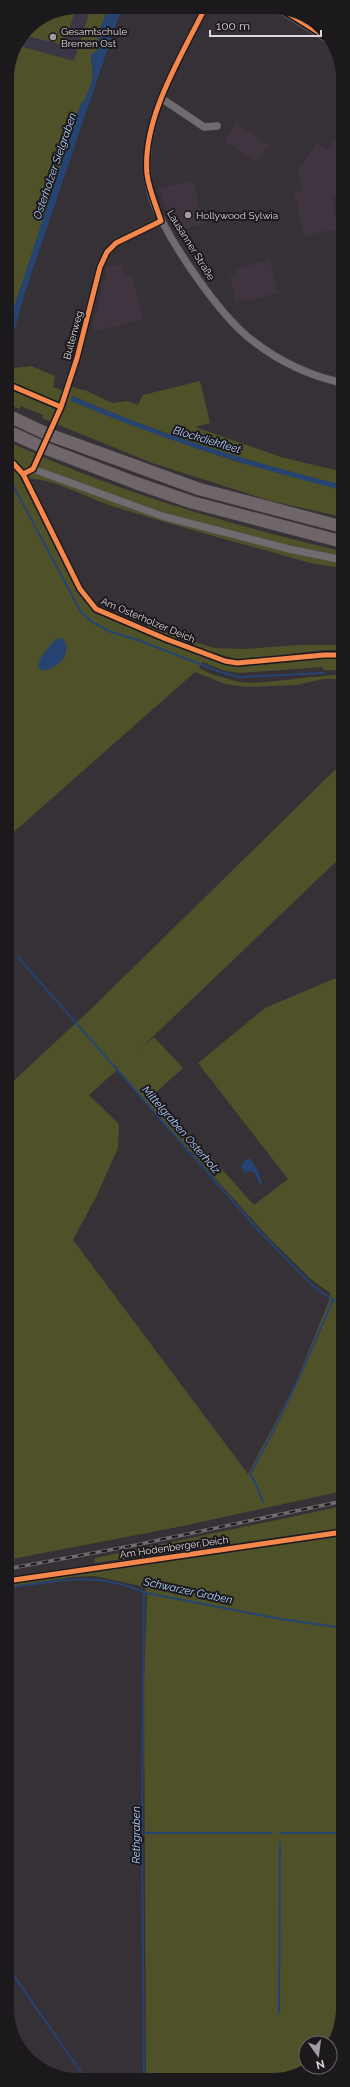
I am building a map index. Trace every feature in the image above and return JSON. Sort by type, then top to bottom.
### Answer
[{"type":"highway","points":[[14,418],[49,435],[199,489],[336,525]]},
{"type":"highway","points":[[14,434],[44,448],[191,502],[336,540]]},
{"type":"street","name":"Lausanner Straße","points":[[202,14],[161,98],[148,142],[147,163],[150,190],[161,220],[218,304],[247,336],[272,355],[297,369],[336,381]]},
{"type":"street","points":[[161,98],[204,127],[217,126]]},
{"type":"street","name":"Bultenweg","points":[[33,469],[61,407],[77,358],[100,267],[107,252],[116,243],[161,220]]},
{"type":"street","points":[[14,387],[61,407]]},
{"type":"street","points":[[14,464],[23,474],[33,469],[162,516],[289,550],[336,559]]},
{"type":"street","name":"Am Osterholzer Deich","points":[[23,474],[80,588],[96,609],[166,640],[225,661],[237,663],[336,655]]},
{"type":"street","name":"Am Hodenberger Deich","points":[[14,1580],[336,1533]]},
{"type":"shaded area","name":"Gesamtschule Bremen Ost","points":[[89,14],[74,62],[23,47],[33,33],[54,19],[66,15]]},
{"type":"shaded area","points":[[236,123],[269,145],[258,161],[255,162],[225,141]]},
{"type":"shaded area","points":[[336,138],[336,195],[332,196],[336,214],[336,229],[304,236],[294,192],[303,190],[298,170],[317,143],[328,150]]},
{"type":"shaded area","points":[[193,180],[204,224],[177,231],[170,220],[158,189]]},
{"type":"shaded area","points":[[270,260],[278,293],[236,303],[230,276],[236,275],[235,269]]},
{"type":"shaded area","points":[[121,264],[125,276],[132,274],[143,319],[95,331],[93,323],[107,267]]},
{"type":"green space","points":[[74,14],[64,45],[30,37],[43,25],[54,19]]},
{"type":"green space","points":[[89,14],[106,14],[99,31],[98,50],[91,55],[93,79],[84,102],[81,103],[14,306],[15,66],[23,47],[74,61]]},
{"type":"green space","points":[[31,366],[55,376],[53,387],[70,393],[72,387],[87,391],[112,403],[127,401],[138,405],[143,395],[200,381],[210,423],[195,427],[281,457],[336,470],[336,483],[274,467],[172,435],[73,396],[71,401],[190,446],[238,462],[336,488],[336,515],[271,501],[152,463],[42,418],[43,415],[21,406],[19,409],[14,406],[14,368]]},
{"type":"green space","points":[[14,444],[88,475],[171,505],[213,518],[336,550],[336,567],[314,564],[112,506],[55,484],[20,478],[72,581],[93,612],[141,632],[148,624],[170,634],[214,648],[245,649],[299,645],[336,645],[336,650],[323,650],[240,660],[211,652],[220,663],[241,667],[336,658],[336,670],[323,670],[323,667],[239,673],[222,670],[203,662],[199,668],[211,674],[239,682],[255,683],[336,675],[336,679],[323,679],[297,685],[246,687],[225,684],[195,672],[14,832]]},
{"type":"green space","points":[[336,769],[336,862],[139,1050],[154,1037],[183,1068],[154,1094],[254,1205],[288,1179],[198,1063],[265,1008],[336,978],[336,1493],[178,1527],[14,1559],[14,1080],[91,1009]],"holes":[[[117,1070],[270,1239],[312,1280],[330,1293],[329,1301],[293,1389],[248,1474],[73,1240],[97,1195],[118,1148],[119,1124],[89,1095]]]},
{"type":"green space","points":[[336,1507],[336,1529],[94,1563],[95,1558]]},
{"type":"green space","points":[[336,1537],[336,2009],[335,2021],[330,2035],[298,2035],[298,2067],[288,2071],[276,2073],[146,2073],[144,1682],[147,1597],[145,1587],[95,1576],[73,1577],[14,1586],[14,1583]]},
{"type":"water","points":[[106,14],[120,14],[25,292],[14,333],[14,306],[81,103],[84,102],[93,79],[91,55],[98,50],[99,31]]},
{"type":"water","points":[[72,396],[171,435],[239,457],[336,483],[336,488],[239,462],[171,440],[71,401]]},
{"type":"water","points":[[57,638],[63,639],[67,647],[64,658],[48,670],[41,670],[38,668],[42,656]]},
{"type":"water","points":[[250,1158],[258,1171],[262,1182],[260,1185],[254,1172],[249,1171],[245,1174],[241,1166],[244,1161]]},
{"type":"waterway","points":[[14,487],[81,612],[92,622],[111,632],[138,640],[223,673],[239,677],[324,673]]},
{"type":"waterway","name":"Mittelgraben Osterholz","points":[[18,957],[260,1232],[312,1285],[336,1301]]},
{"type":"waterway","points":[[263,1502],[256,1484],[250,1474],[262,1453],[304,1367],[333,1300]]},
{"type":"waterway","name":"Schwarzer Graben","points":[[14,1587],[61,1580],[93,1579],[127,1586],[146,1593],[281,1619],[336,1627]]},
{"type":"waterway","name":"Rethgraben","points":[[144,1592],[142,1833],[144,2073]]},
{"type":"waterway","points":[[145,1833],[271,1833]]},
{"type":"waterway","points":[[280,1833],[336,1833]]},
{"type":"waterway","points":[[279,2013],[280,1842]]},
{"type":"waterway","points":[[14,1976],[82,2073]]},
{"type":"railway","points":[[14,1568],[131,1546],[336,1502]]},
{"type":"cycle path","points":[[23,474],[33,469],[61,407],[77,358],[100,267],[107,252],[116,243],[161,221],[151,192],[147,174],[147,153],[151,131],[165,88],[202,14]]},
{"type":"cycle path","points":[[302,22],[310,27]]},
{"type":"cycle path","points":[[14,387],[61,407]]},
{"type":"cycle path","points":[[14,464],[23,474],[80,589],[96,609],[166,639],[225,661],[237,663],[336,655]]},
{"type":"cycle path","points":[[14,1580],[336,1533]]},
{"type":"place","name":"Gesamtschule Bremen Ost","points":[[53,37]]},
{"type":"place","name":"Hollywood Sylwia","points":[[188,215]]},
{"type":"water label","name":"Osterholzer Sielgraben","points":[[55,166]]},
{"type":"water label","name":"Blockdiekfleet","points":[[207,440]]}]
